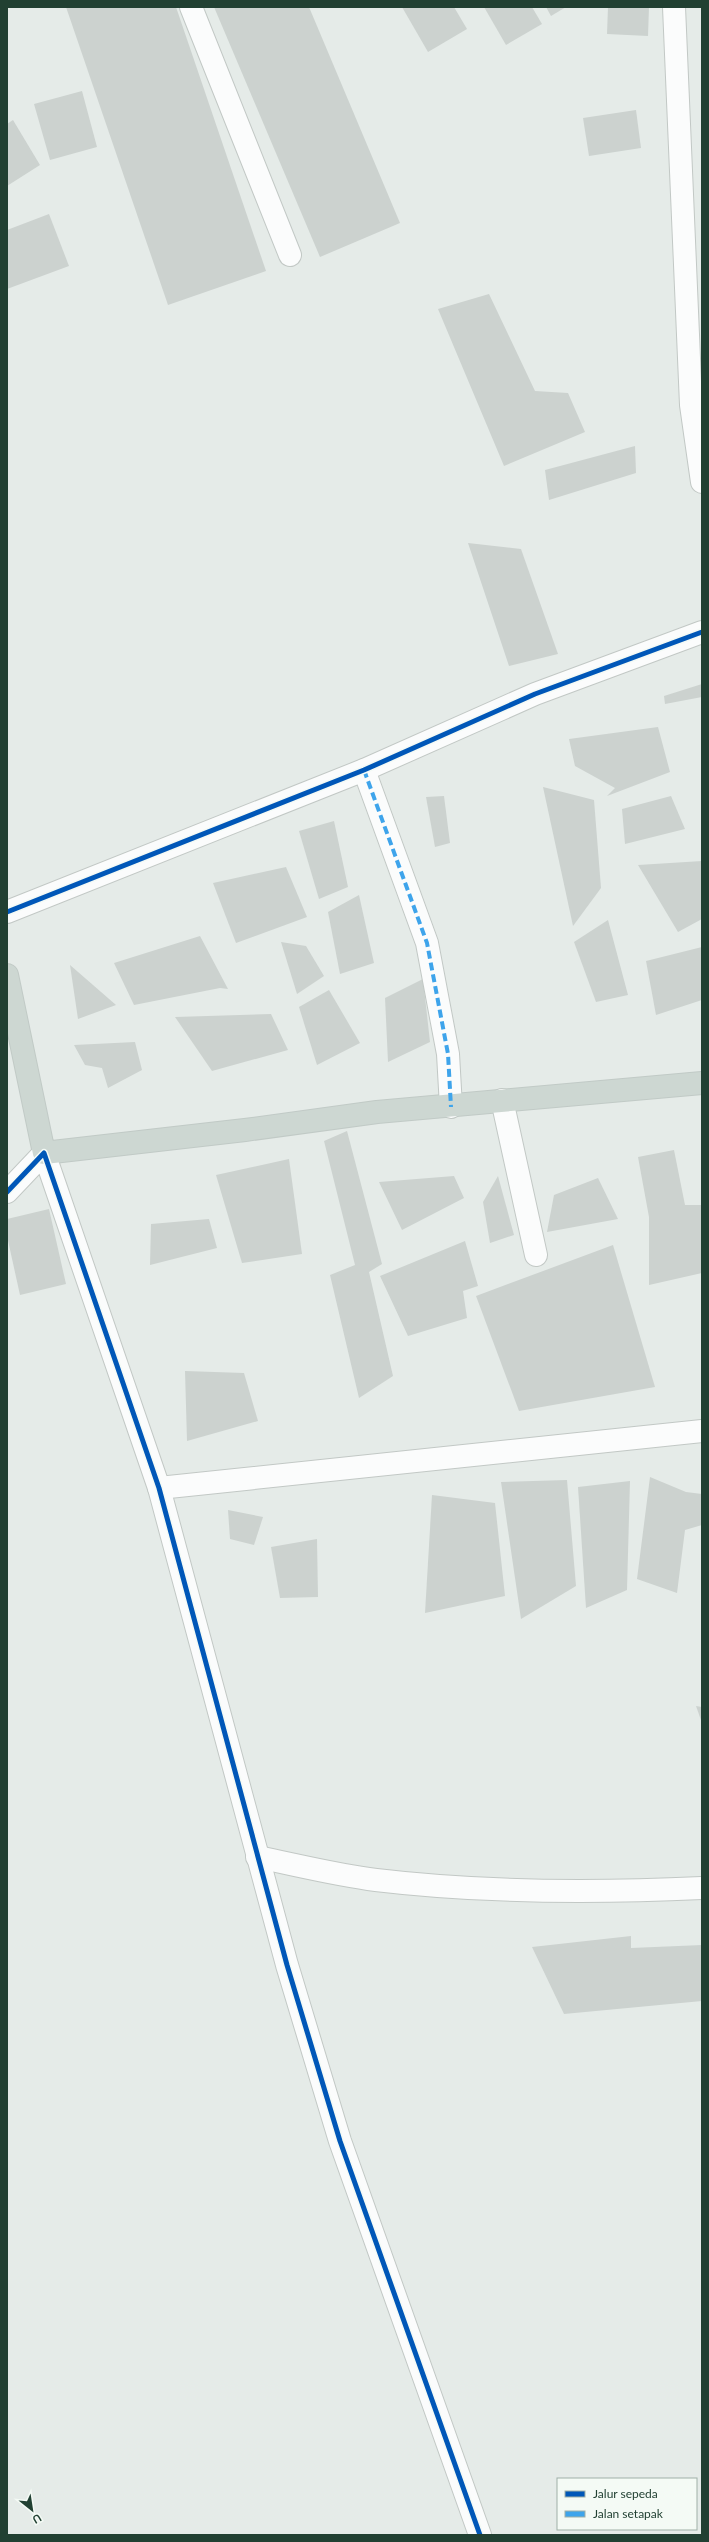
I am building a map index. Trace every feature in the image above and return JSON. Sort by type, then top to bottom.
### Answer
[{"type":"main road","points":[[7,974],[44,1153],[245,1130],[377,1112],[450,1107],[502,1100],[702,1083]]},
{"type":"street","points":[[191,7],[290,255]]},
{"type":"street","points":[[674,7],[691,405],[702,482]]},
{"type":"street","points":[[7,912],[364,770],[535,694],[702,632]]},
{"type":"street","points":[[364,770],[428,943],[448,1054],[450,1107]]},
{"type":"street","points":[[502,1100],[536,1255]]},
{"type":"street","points":[[7,1192],[44,1153],[159,1488],[257,1858],[287,1966],[340,2141],[480,2535]]},
{"type":"street","points":[[159,1488],[702,1431]]},
{"type":"street","points":[[257,1858],[375,1880],[466,1888],[630,1891],[702,1888]]},
{"type":"building","points":[[66,7],[176,7],[266,271],[168,305]]},
{"type":"building","points":[[214,7],[309,7],[400,223],[320,257]]},
{"type":"building","points":[[402,7],[454,7],[467,29],[428,52]]},
{"type":"building","points":[[484,7],[532,7],[542,24],[506,45]]},
{"type":"building","points":[[546,7],[566,7],[551,16]]},
{"type":"building","points":[[608,7],[649,7],[648,36],[607,34]]},
{"type":"building","points":[[82,91],[97,147],[50,160],[34,104]]},
{"type":"building","points":[[636,110],[641,148],[589,156],[583,118]]},
{"type":"building","points":[[13,120],[40,165],[7,186],[7,124]]},
{"type":"building","points":[[49,214],[69,266],[7,289],[7,230]]},
{"type":"building","points":[[489,294],[535,391],[568,393],[585,432],[504,466],[438,309]]},
{"type":"building","points":[[635,446],[636,473],[549,500],[545,470]]},
{"type":"building","points":[[468,543],[521,549],[558,654],[509,666]]},
{"type":"building","points":[[702,684],[702,697],[665,704],[664,696]]},
{"type":"building","points":[[658,727],[670,772],[607,796],[615,788],[575,766],[569,739]]},
{"type":"building","points":[[543,787],[594,800],[601,888],[573,926]]},
{"type":"building","points":[[444,796],[450,843],[435,847],[426,797]]},
{"type":"building","points":[[671,796],[685,829],[625,844],[622,809]]},
{"type":"building","points":[[334,821],[348,887],[319,899],[299,831]]},
{"type":"building","points":[[702,861],[702,919],[678,932],[638,865]]},
{"type":"building","points":[[286,867],[307,917],[236,943],[213,883]]},
{"type":"building","points":[[359,895],[374,963],[340,974],[328,912]]},
{"type":"building","points":[[608,920],[628,995],[596,1002],[574,942]]},
{"type":"building","points":[[200,936],[228,989],[220,988],[134,1005],[114,963]]},
{"type":"building","points":[[281,942],[306,946],[324,976],[297,994]]},
{"type":"building","points":[[702,947],[702,1000],[656,1015],[646,961]]},
{"type":"building","points":[[70,965],[116,1005],[78,1019]]},
{"type":"building","points":[[423,979],[430,1042],[388,1062],[385,998]]},
{"type":"building","points":[[329,990],[360,1043],[317,1065],[299,1007]]},
{"type":"building","points":[[271,1014],[288,1050],[212,1071],[175,1017]]},
{"type":"building","points":[[135,1042],[142,1070],[108,1088],[102,1068],[85,1065],[74,1045]]},
{"type":"building","points":[[347,1131],[382,1264],[369,1272],[393,1376],[359,1398],[330,1275],[355,1265],[324,1141]]},
{"type":"building","points":[[674,1150],[685,1205],[702,1205],[702,1273],[649,1285],[649,1217],[638,1157]]},
{"type":"building","points":[[289,1159],[302,1254],[242,1263],[216,1175]]},
{"type":"building","points":[[454,1176],[464,1198],[402,1230],[379,1182]]},
{"type":"building","points":[[498,1176],[514,1235],[490,1243],[483,1202]]},
{"type":"building","points":[[598,1178],[618,1219],[547,1232],[554,1195]]},
{"type":"building","points":[[49,1209],[66,1284],[20,1295],[7,1236],[7,1219]]},
{"type":"building","points":[[209,1219],[217,1248],[150,1265],[151,1224]]},
{"type":"building","points":[[465,1241],[478,1286],[463,1291],[467,1318],[408,1336],[380,1276]]},
{"type":"building","points":[[613,1245],[655,1387],[519,1411],[476,1296]]},
{"type":"building","points":[[185,1371],[244,1373],[258,1421],[187,1441]]},
{"type":"building","points":[[650,1477],[686,1492],[702,1494],[702,1525],[685,1530],[677,1593],[637,1579]]},
{"type":"building","points":[[567,1480],[576,1586],[521,1619],[501,1482]]},
{"type":"building","points":[[630,1481],[627,1590],[586,1608],[578,1487]]},
{"type":"building","points":[[432,1495],[495,1503],[505,1596],[425,1613]]},
{"type":"building","points":[[228,1510],[263,1517],[254,1545],[230,1539]]},
{"type":"building","points":[[317,1539],[318,1597],[280,1598],[271,1547]]},
{"type":"building","points":[[696,1706],[702,1707],[702,1723]]},
{"type":"building","points":[[631,1936],[631,1948],[702,1945],[702,2001],[564,2014],[532,1947]]},
{"type":"marked path","points":[[364,770],[427,943],[448,1054],[451,1107]]},
{"type":"cycle path","points":[[7,912],[364,770],[535,694],[702,632]]},
{"type":"cycle path","points":[[7,1192],[44,1153],[159,1488],[287,1965],[340,2141],[480,2535]]}]
